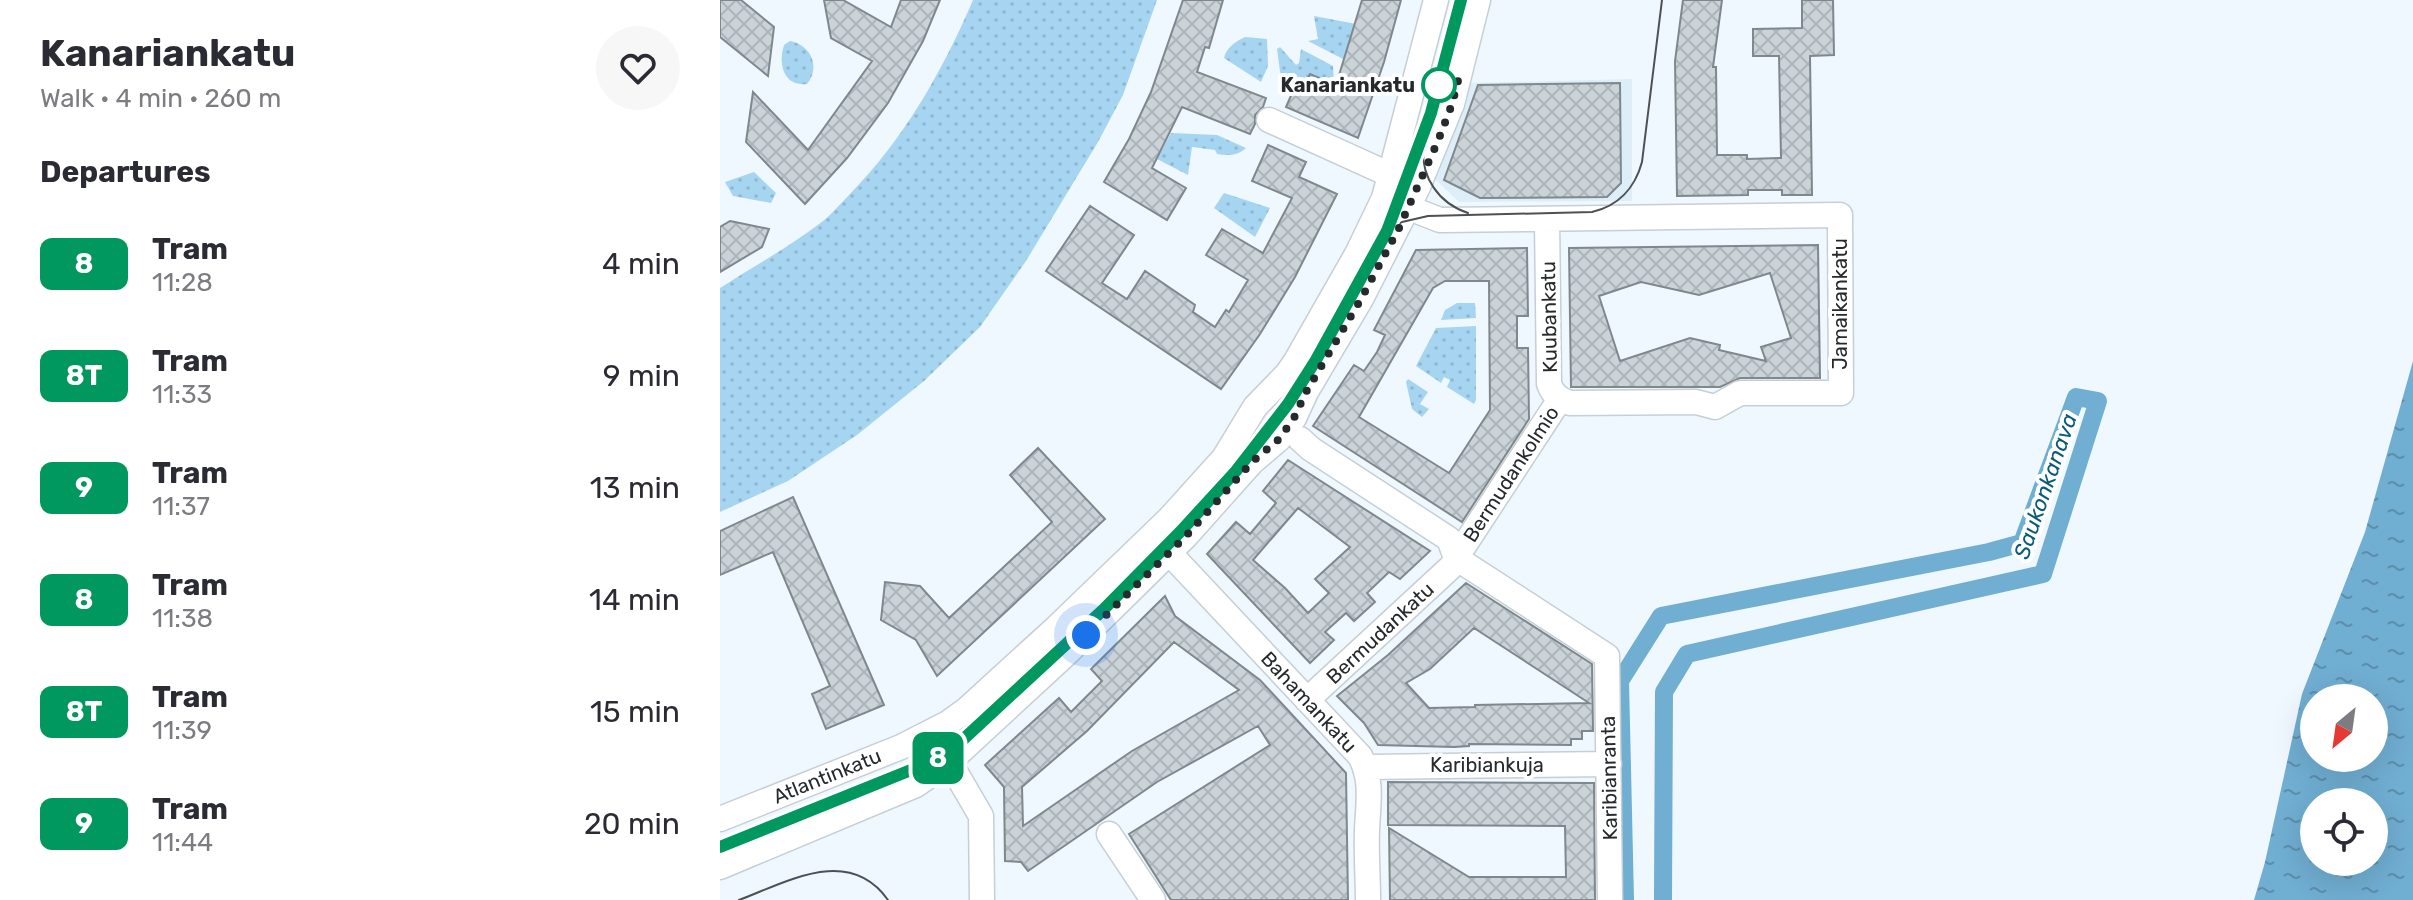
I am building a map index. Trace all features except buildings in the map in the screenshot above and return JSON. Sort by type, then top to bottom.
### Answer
[{"type":"street","name":"Atlantinkatu","points":[[720,867],[916,785],[949,762],[1065,655],[1160,543],[1169,519],[1224,458],[1255,407],[1287,374],[1357,254],[1387,187],[1436,0]]},
{"type":"street","name":"Atlantinkatu","points":[[720,819],[901,747],[966,710],[1279,439],[1294,418],[1376,272],[1413,197],[1452,104],[1478,0]]},
{"type":"street","points":[[1269,120],[1387,187],[1413,197],[1440,220],[1547,219]]},
{"type":"street","name":"Jamaikankatu","points":[[1547,219],[1840,215],[1841,393],[1740,393],[1715,407]]},
{"type":"street","name":"Kuubankatu","points":[[1547,219],[1549,384],[1553,393],[1570,403],[1696,402],[1715,407]]},
{"type":"street","name":"Bermudankolmio","points":[[1560,399],[1454,562],[1607,656]]},
{"type":"street","points":[[1300,439],[1449,539],[1454,562]]},
{"type":"street","name":"Bahamankatu","points":[[1160,543],[1360,756],[1369,784],[1368,900]]},
{"type":"street","name":"Bermudankatu","points":[[1307,700],[1454,562]]},
{"type":"street","name":"Karibianranta","points":[[1607,656],[1610,900]]},
{"type":"street","points":[[932,732],[981,816],[982,900]]},
{"type":"street","name":"Karibiankuja","points":[[1366,767],[1609,764]]},
{"type":"street","points":[[1109,834],[1153,900]]},
{"type":"shaded area","points":[[973,0],[1157,0],[1123,95],[1098,142],[1026,261],[980,327],[924,381],[857,435],[788,481],[720,512],[720,288],[823,221],[869,173],[920,104]]},
{"type":"shaded area","points":[[1314,16],[1356,24],[1345,60],[1308,41],[1318,39]]},
{"type":"shaded area","points":[[1245,37],[1267,39],[1268,66],[1261,82],[1224,58],[1232,45]]},
{"type":"shaded area","points":[[790,41],[803,47],[812,58],[813,71],[807,84],[792,82],[784,72],[782,52],[784,45]]},
{"type":"shaded area","points":[[1280,47],[1296,65],[1301,49],[1333,66],[1334,85],[1300,95],[1282,86],[1277,49]]},
{"type":"shaded area","points":[[1632,79],[1632,201],[1459,202],[1435,179],[1468,83]]},
{"type":"shaded area","points":[[1171,133],[1217,135],[1246,148],[1236,154],[1225,155],[1217,154],[1215,150],[1192,147],[1188,175],[1157,159]]},
{"type":"shaded area","points":[[754,172],[776,193],[771,203],[733,196],[725,182]]},
{"type":"shaded area","points":[[1224,193],[1270,208],[1255,237],[1214,208]]},
{"type":"shaded area","points":[[1457,303],[1475,303],[1476,318],[1441,320],[1445,310]]},
{"type":"shaded area","points":[[1476,326],[1474,404],[1447,387],[1450,380],[1444,377],[1441,383],[1416,366],[1436,328]]},
{"type":"shaded area","points":[[1408,379],[1428,392],[1420,404],[1429,409],[1422,417],[1412,409]]},
{"type":"water","points":[[2413,361],[2413,900],[2254,900],[2300,703],[2300,772],[2388,772],[2388,684],[2306,684],[2365,532]]},
{"type":"waterway","name":"Saukonkanava","points":[[1625,900],[1620,681],[1661,616],[2022,543],[2076,397],[2098,401],[2043,574],[1687,654],[1664,692],[1663,900]]},
{"type":"tram line","points":[[720,847],[921,766],[955,747],[1103,610],[1236,471],[1288,404],[1316,360],[1387,231],[1431,113],[1461,0]]},
{"type":"tram line","name":"8","points":[[720,847],[921,766],[955,747],[1103,610],[1236,471],[1288,404],[1316,360],[1387,231],[1431,113],[1461,0]]},
{"type":"tram line","points":[[1387,231],[1402,222],[1428,216],[1592,212],[1617,200],[1630,188],[1642,162],[1662,0]]},
{"type":"tram line","points":[[1423,146],[1428,178],[1440,196],[1468,213]]},
{"type":"tram line","points":[[739,900],[797,878],[836,871],[855,874],[872,883],[888,900]]},
{"type":"place","name":"Kanariankatu","points":[[1439,85]]},
{"type":"route","points":[[1086,635],[1186,536],[1252,462],[1279,439],[1294,418],[1408,208],[1438,141],[1459,77],[1439,85]]}]
